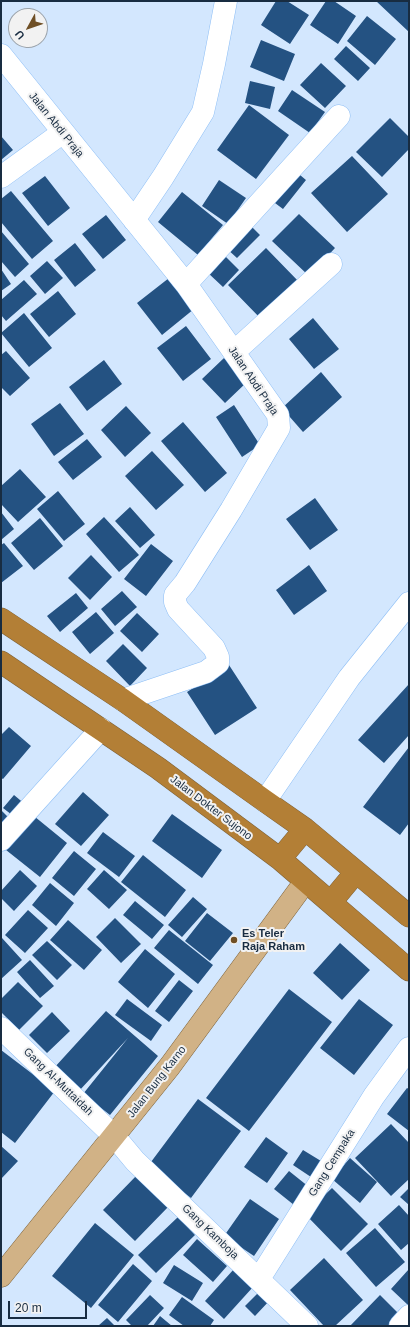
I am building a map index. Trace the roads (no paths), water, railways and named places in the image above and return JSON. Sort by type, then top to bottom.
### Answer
[{"type":"highway","points":[[1,619],[123,700],[305,830],[409,916]]},
{"type":"highway","name":"Jalan Dokter Sujono","points":[[1,662],[158,768],[280,859],[409,970]]},
{"type":"highway","points":[[280,859],[305,830]]},
{"type":"highway","points":[[331,902],[356,872]]},
{"type":"main road","name":"Jalan Bung Karno","points":[[1,1276],[170,1066],[305,882]]},
{"type":"street","points":[[134,220],[163,177],[203,112],[226,1]]},
{"type":"street","name":"Jalan Abdi Praja","points":[[1,55],[62,133],[186,284],[278,415],[279,428],[231,510],[185,583],[175,595],[175,602],[178,609],[214,648],[218,657],[218,663],[206,672],[123,700]]},
{"type":"street","points":[[186,284],[339,116]]},
{"type":"street","points":[[1,177],[62,133]]},
{"type":"street","points":[[234,352],[331,264]]},
{"type":"street","points":[[265,801],[349,678],[409,603]]},
{"type":"street","points":[[1,840],[101,729]]},
{"type":"street","name":"Gang Al-Muttaidah","points":[[1,1028],[115,1136]]},
{"type":"street","name":"Gang Cempaka","points":[[259,1279],[374,1096],[409,1048]]},
{"type":"street","name":"Gang Kamboja","points":[[115,1136],[135,1161],[307,1326]]},
{"type":"street","points":[[400,1326],[409,1316]]},
{"type":"place","name":"Es Teler Raja Raham","points":[[234,940]]}]
